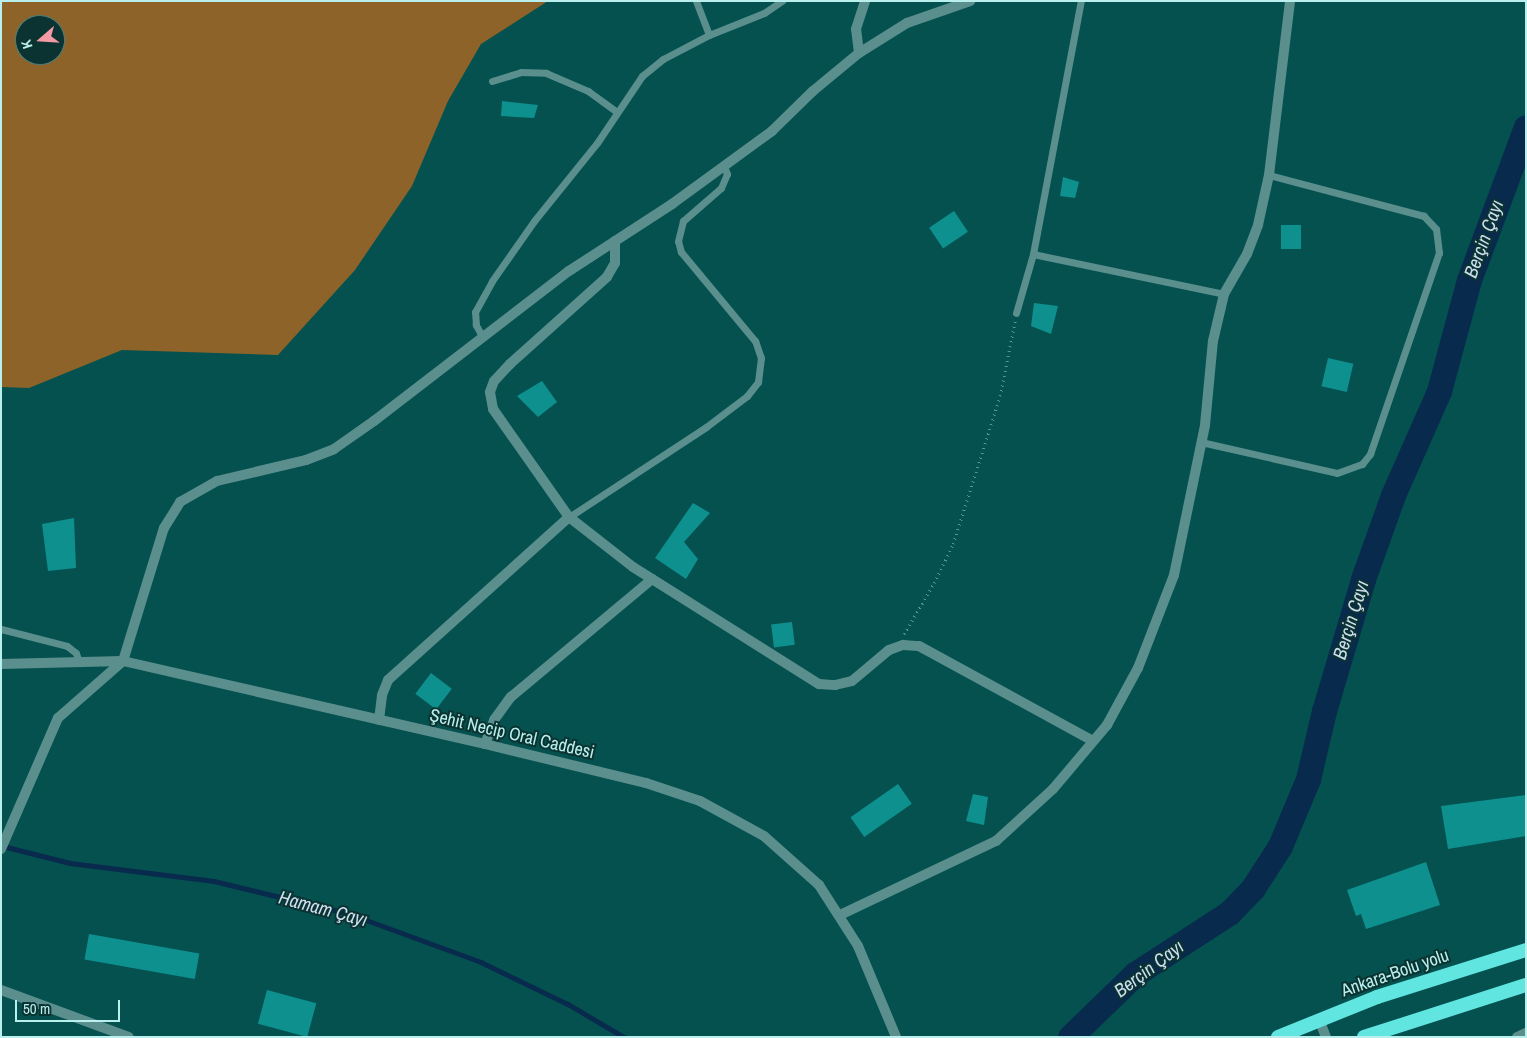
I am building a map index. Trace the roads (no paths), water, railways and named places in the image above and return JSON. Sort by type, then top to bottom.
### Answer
[{"type":"highway","name":"Ankara-Bolu yolu","points":[[1278,1037],[1428,980],[1526,950]]},
{"type":"highway","points":[[1364,1037],[1526,985]]},
{"type":"street","points":[[859,53],[856,29],[865,1]]},
{"type":"street","points":[[1,849],[25,789],[58,718],[124,661],[164,528],[180,502],[217,481],[306,460],[334,449],[374,422],[482,336],[772,131],[813,91],[859,53],[906,23],[970,1]]},
{"type":"street","points":[[840,915],[996,841],[1053,789],[1107,725],[1138,668],[1174,575],[1201,442],[1212,341],[1224,294],[1247,254],[1258,225],[1269,175],[1290,1]]},
{"type":"street","points":[[616,241],[615,263],[607,277],[510,364],[494,381],[490,392],[493,409],[569,516],[652,579],[819,684],[835,685],[852,681],[889,650],[903,645],[919,646],[1093,741]]},
{"type":"street","points":[[379,720],[382,695],[388,680],[569,516]]},
{"type":"street","points":[[485,744],[494,720],[511,697],[652,579]]},
{"type":"street","name":"Şehit Necip Oral Caddesi","points":[[1,664],[124,661],[646,783],[721,811],[764,836],[795,860],[819,885],[840,915],[865,962],[896,1037]]},
{"type":"street","points":[[1,990],[129,1037]]},
{"type":"street","points":[[1319,1020],[1326,1037]]},
{"type":"street","points":[[1517,1037],[1526,1034]]},
{"type":"lane","points":[[696,1],[709,35]]},
{"type":"lane","points":[[482,336],[476,324],[476,307],[534,220],[597,143],[633,86],[651,67],[709,35],[764,13],[782,1]]},
{"type":"lane","points":[[1016,313],[1033,254],[1081,1]]},
{"type":"lane","points":[[492,81],[521,72],[546,73],[588,91],[616,112]]},
{"type":"lane","points":[[569,516],[706,427],[746,396],[758,382],[761,358],[755,342],[681,252],[678,241],[683,221],[721,188],[727,174],[724,166]]},
{"type":"lane","points":[[1201,442],[1337,473],[1362,464],[1370,454],[1439,253],[1436,229],[1424,216],[1269,175]]},
{"type":"lane","points":[[1033,254],[1224,294]]},
{"type":"lane","points":[[1,629],[67,646],[76,653],[79,662]]},
{"type":"waterway","name":"Berçin Çayı","points":[[1070,1037],[1135,974],[1229,913],[1253,888],[1280,846],[1308,779],[1324,711],[1363,579],[1393,495],[1439,391],[1469,280],[1526,127]]},
{"type":"waterway","name":"Hamam Çayı","points":[[3,846],[70,863],[214,881],[350,914],[481,962],[568,1004],[624,1037]]}]
